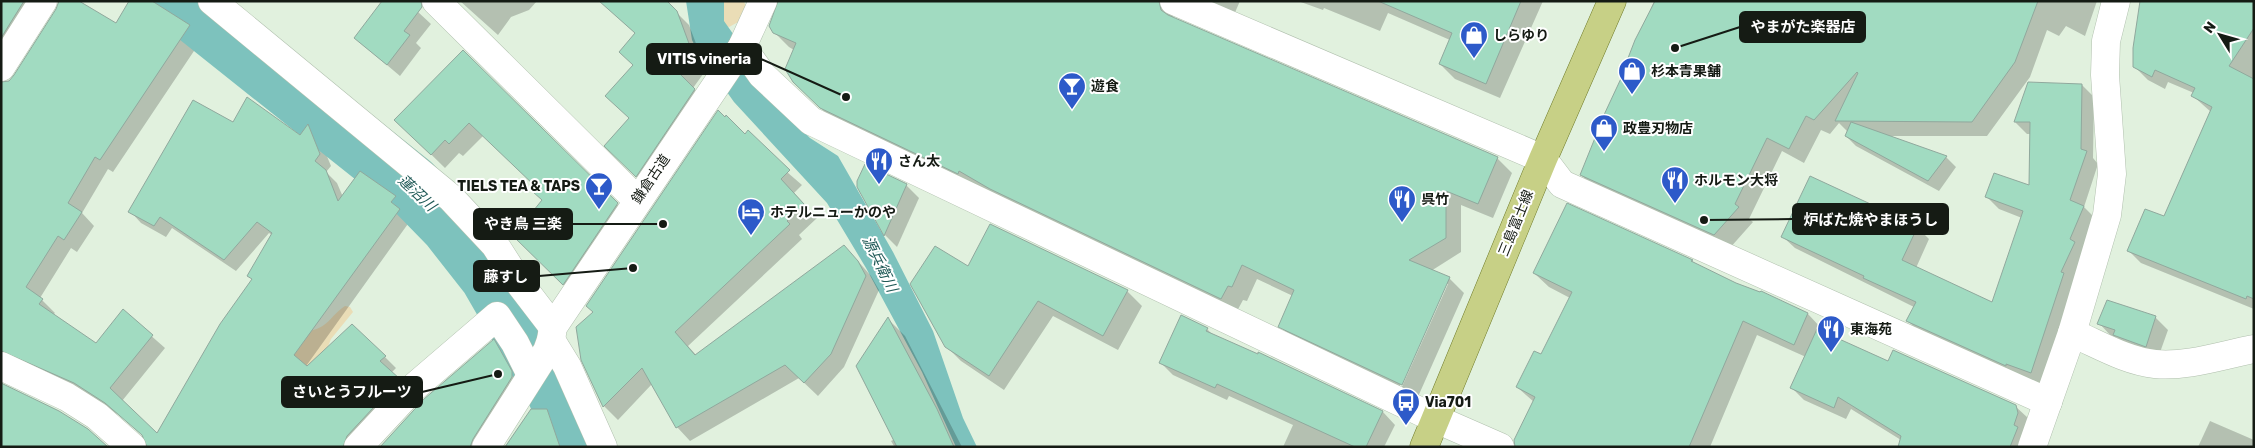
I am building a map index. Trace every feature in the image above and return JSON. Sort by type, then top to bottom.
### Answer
[{"type":"main road","name":"三島富士線","points":[[1424,447],[1543,159],[1612,1]]},
{"type":"street","points":[[1,67],[43,1]]},
{"type":"street","points":[[212,1],[451,198],[495,245],[520,284],[543,353]]},
{"type":"street","points":[[436,1],[637,200]]},
{"type":"street","name":"鎌倉古道","points":[[486,447],[637,200],[742,48],[762,1]]},
{"type":"street","points":[[1174,1],[1543,159],[1562,184],[2048,402]]},
{"type":"street","points":[[2032,447],[2072,333],[2107,215],[2112,174],[2105,75],[2106,41],[2116,1]]},
{"type":"street","points":[[742,48],[762,76],[811,121],[1436,419],[1500,447]]},
{"type":"street","points":[[358,447],[413,388],[496,316],[515,343],[543,353],[567,366],[603,447]]},
{"type":"street","points":[[2072,333],[2133,359],[2153,364],[2174,364],[2254,349]]},
{"type":"street","points":[[1,366],[68,397],[98,416],[132,447]]},
{"type":"shaded area","points":[[708,1],[744,1],[747,11],[742,20],[729,27],[724,25]]},
{"type":"shaded area","points":[[345,306],[350,307],[353,312],[331,339],[325,354],[208,445],[309,331],[321,327]]},
{"type":"water","name":"源兵衛川","points":[[686,1],[724,1],[724,21],[797,125],[810,138],[838,156],[893,252],[933,331],[963,418],[977,447],[956,447],[922,372],[866,268],[827,203],[734,102],[697,50],[692,40]]},
{"type":"building","points":[[1,1],[24,1],[1,38]]},
{"type":"building","points":[[59,1],[79,1],[116,23],[129,1],[152,1],[190,25],[100,160],[95,157],[68,203],[82,212],[64,240],[58,236],[26,287],[43,299],[39,304],[96,343],[123,309],[153,335],[110,388],[157,433],[220,324],[252,279],[247,276],[272,233],[257,222],[224,260],[160,217],[154,226],[128,212],[193,100],[233,122],[247,97],[300,135],[308,124],[320,154],[315,161],[326,170],[338,201],[360,171],[396,196],[391,202],[400,209],[294,355],[307,366],[352,324],[386,356],[380,361],[400,379],[347,436],[343,447],[147,447],[142,435],[105,403],[74,383],[1,351],[1,82],[9,81],[14,75],[56,9]]},
{"type":"building","points":[[382,1],[421,1],[422,7],[404,31],[410,35],[387,65],[354,38]]},
{"type":"building","points":[[599,1],[667,1],[677,11],[694,57],[681,75],[695,89],[636,177],[604,146],[629,118],[605,96],[633,65],[619,52],[635,33]]},
{"type":"building","points":[[778,1],[1159,1],[1161,10],[1168,15],[1498,157],[1478,204],[1446,191],[1446,238],[1409,260],[1450,277],[1402,385],[1278,327],[1294,290],[1242,265],[1232,287],[1228,286],[1221,299],[990,189],[959,171],[958,174],[820,108],[793,82],[785,69],[796,43],[773,33],[769,26]]},
{"type":"building","points":[[1378,1],[1521,1],[1486,84],[1439,64],[1452,33]]},
{"type":"building","points":[[1655,1],[2038,1],[2015,62],[1972,122],[1835,121],[1857,72],[1814,120],[1806,116],[1789,149],[1767,138],[1735,204],[1739,207],[1714,235],[1580,175],[1596,132],[1624,72],[1635,40]]},
{"type":"building","points":[[2140,1],[2254,1],[2254,28],[2229,66],[2254,79],[2254,299],[2247,296],[2246,299],[2127,251],[2145,209],[2164,216],[2212,107],[2191,96],[2195,88],[2155,70],[2152,77],[2133,67],[2133,48]]},
{"type":"building","points":[[463,50],[618,203],[563,285],[513,236],[542,200],[533,192],[537,188],[469,123],[449,144],[445,140],[431,155],[394,120]]},
{"type":"building","points":[[2028,82],[2082,84],[2081,149],[2087,151],[2070,200],[2084,206],[2070,239],[2075,242],[2061,272],[2064,273],[2031,373],[2006,364],[2006,366],[1906,321],[1916,302],[1781,237],[1810,176],[1918,226],[1902,260],[1992,302],[2023,211],[1985,197],[1994,173],[2029,185],[2030,122],[2014,122]]},
{"type":"building","points":[[718,110],[725,117],[726,115],[745,134],[748,130],[790,170],[781,179],[804,204],[787,221],[790,224],[675,332],[695,355],[844,245],[858,261],[866,276],[831,354],[804,383],[785,365],[676,428],[642,368],[603,407],[581,360],[576,327],[593,312],[586,306]]},
{"type":"building","points":[[1851,122],[1947,156],[1928,181],[1845,136]]},
{"type":"building","points":[[865,164],[907,184],[884,236],[857,187],[857,181]]},
{"type":"building","points":[[1567,203],[1693,260],[1691,261],[1736,283],[1761,291],[1808,313],[1794,345],[1743,321],[1689,447],[1515,447],[1514,440],[1535,397],[1516,387],[1534,351],[1541,354],[1572,292],[1533,273]]},
{"type":"building","points":[[990,224],[1128,290],[1103,336],[1038,301],[989,376],[945,347],[910,284],[935,246],[968,266]]},
{"type":"building","points":[[2107,300],[2156,316],[2146,347],[2113,335],[2115,330],[2097,324]]},
{"type":"building","points":[[1181,315],[1208,328],[1206,331],[1258,354],[1258,352],[1383,411],[1366,447],[1355,447],[1217,384],[1215,388],[1159,363]]},
{"type":"building","points":[[888,317],[937,409],[954,447],[897,447],[856,366]]},
{"type":"building","points":[[1817,329],[1888,361],[1893,350],[2016,405],[2018,413],[2014,425],[2018,427],[2010,447],[1898,447],[1901,436],[1838,397],[1834,408],[1790,388]]},
{"type":"building","points":[[494,339],[512,371],[512,377],[473,439],[470,447],[380,447],[424,399]]},
{"type":"building","points":[[1,383],[59,411],[88,429],[108,447],[1,447]]},
{"type":"building","points":[[531,409],[547,409],[560,447],[505,447]]},
{"type":"waterway","name":"蓮沼川","points":[[180,1],[410,184],[450,225],[490,276],[557,392],[579,447]]},
{"type":"place","name":"やまがた楽器店","points":[[1675,48]]},
{"type":"place","name":"しらゆり","points":[[1474,59]]},
{"type":"place","name":"杉本青果舗","points":[[1632,95]]},
{"type":"place","name":"VITIS vineria","points":[[846,97]]},
{"type":"place","name":"遊食","points":[[1072,110]]},
{"type":"place","name":"政豊刃物店","points":[[1604,152]]},
{"type":"place","name":"さん太","points":[[879,185]]},
{"type":"place","name":"ホルモン大将","points":[[1675,204]]},
{"type":"place","name":"TIELS TEA & TAPS","points":[[599,210]]},
{"type":"place","name":"炉ばた焼やまほうし","points":[[1704,220]]},
{"type":"place","name":"呉竹","points":[[1402,223]]},
{"type":"place","name":"やき鳥 三楽","points":[[663,224]]},
{"type":"place","name":"ホテルニューかのや","points":[[751,236]]},
{"type":"place","name":"藤すし","points":[[633,268]]},
{"type":"place","name":"東海苑","points":[[1831,353]]},
{"type":"place","name":"さいとうフルーツ","points":[[498,374]]},
{"type":"place","name":"Via701","points":[[1406,426]]}]
